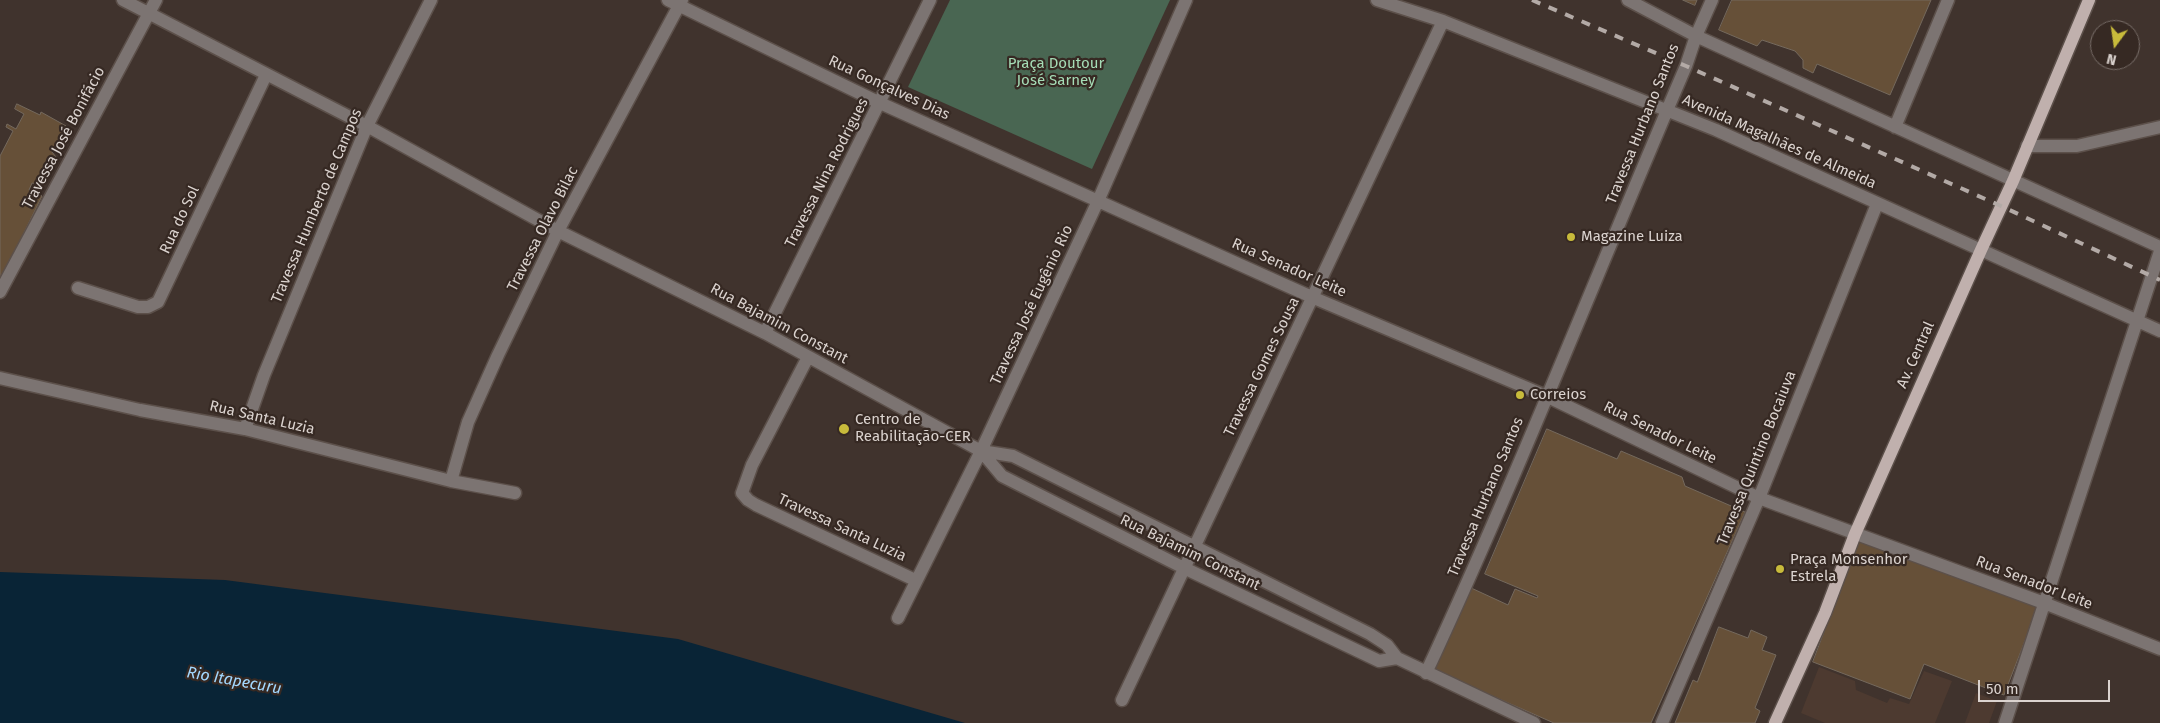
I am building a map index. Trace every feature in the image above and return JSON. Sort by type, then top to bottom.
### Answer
[{"type":"main road","name":"Av. Central","points":[[1775,723],[1825,613],[1855,534],[1980,250],[2013,181],[2089,0]]},
{"type":"street","points":[[122,0],[366,126],[558,231]]},
{"type":"street","name":"Travessa José Bonifácio","points":[[0,292],[156,0]]},
{"type":"street","name":"Travessa Humberto de Campos","points":[[246,429],[264,376],[366,126],[431,0]]},
{"type":"street","name":"Rua Gonçalves Dias","points":[[668,0],[681,3],[880,104],[1098,201]]},
{"type":"street","name":"Travessa Nina Rodrigues","points":[[765,333],[930,0]]},
{"type":"street","name":"Travessa José Eugênio Rio","points":[[898,618],[915,580],[981,451],[1098,201],[1186,0]]},
{"type":"street","name":"Avenida Magalhães de Almeida","points":[[1377,0],[1443,21],[1716,130],[2160,331]]},
{"type":"street","points":[[1628,0],[1696,36],[2160,249],[2005,723]]},
{"type":"street","name":"Travessa Hurbano Santos","points":[[1426,673],[1457,606],[1686,66],[1696,36],[1712,0]]},
{"type":"street","points":[[1895,127],[1948,0]]},
{"type":"street","name":"Travessa Olavo Bilac","points":[[451,481],[468,422],[478,397],[558,231],[681,3]]},
{"type":"street","name":"Travessa Gomes Sousa","points":[[1122,700],[1314,298],[1443,21]]},
{"type":"street","name":"Rua do Sol","points":[[78,288],[138,307],[148,307],[158,302],[266,75]]},
{"type":"street","points":[[2027,146],[2077,146],[2160,127]]},
{"type":"street","name":"Rua Senador Leite","points":[[1098,201],[1314,298],[1546,396],[1759,498],[2044,603],[2160,649]]},
{"type":"street","name":"Travessa Quintino Bocaiuva","points":[[1662,723],[1759,498],[1877,204]]},
{"type":"street","name":"Rua Bajamim Constant","points":[[558,231],[765,333],[981,451],[1014,456],[1370,634],[1387,645],[1397,658],[1426,673],[1534,723]]},
{"type":"street","name":"Travessa Santa Luzia","points":[[808,357],[744,484],[742,493],[756,505],[915,580]]},
{"type":"street","name":"Rua Santa Luzia","points":[[0,378],[140,410],[246,429],[451,481],[515,493]]},
{"type":"street","name":"Rua Bajamim Constant","points":[[981,451],[1002,476],[1184,568],[1364,655],[1379,661],[1397,658]]},
{"type":"shaded area","points":[[1819,667],[1855,681],[1856,690],[1887,703],[1890,698],[1909,704],[1924,671],[1952,681],[1935,723],[1825,723],[1801,713]]},
{"type":"shaded area","points":[[1976,693],[1997,701],[1989,723],[1965,723]]},
{"type":"green space","name":"Praça Doutour José Sarney","points":[[950,0],[1170,0],[1092,169],[908,87]]},
{"type":"water","name":"Rio Itapecuru","points":[[0,572],[225,580],[678,639],[965,723],[0,723]]},
{"type":"building","points":[[1683,0],[1697,0],[1695,5]]},
{"type":"building","points":[[1732,0],[1931,0],[1890,95],[1817,64],[1813,73],[1803,68],[1803,60],[1795,51],[1762,40],[1757,46],[1719,30]]},
{"type":"building","points":[[17,104],[40,115],[41,112],[66,126],[52,152],[56,157],[42,185],[32,183],[29,190],[42,196],[0,282],[0,156],[13,131],[6,127],[7,124],[16,129],[24,114],[15,109]]},
{"type":"building","points":[[1547,429],[1617,459],[1621,451],[1682,477],[1685,486],[1745,512],[1651,723],[1554,723],[1433,670],[1469,587],[1508,605],[1515,589],[1537,598],[1538,596],[1485,574]]},
{"type":"building","points":[[1860,539],[2038,607],[2004,695],[1924,664],[1910,699],[1813,662]]},
{"type":"building","points":[[1719,627],[1748,638],[1751,630],[1767,637],[1762,650],[1776,655],[1755,708],[1760,711],[1755,723],[1675,723],[1693,680],[1697,682]]},
{"type":"railway","points":[[1532,0],[1686,66],[2001,206],[2160,280]]},
{"type":"place","name":"Magazine Luiza","points":[[1571,237]]},
{"type":"place","name":"Correios","points":[[1520,395]]},
{"type":"place","name":"Centro de Reabilitação-CER","points":[[844,429]]},
{"type":"place","name":"Praça Monsenhor Estrela","points":[[1780,569]]}]
